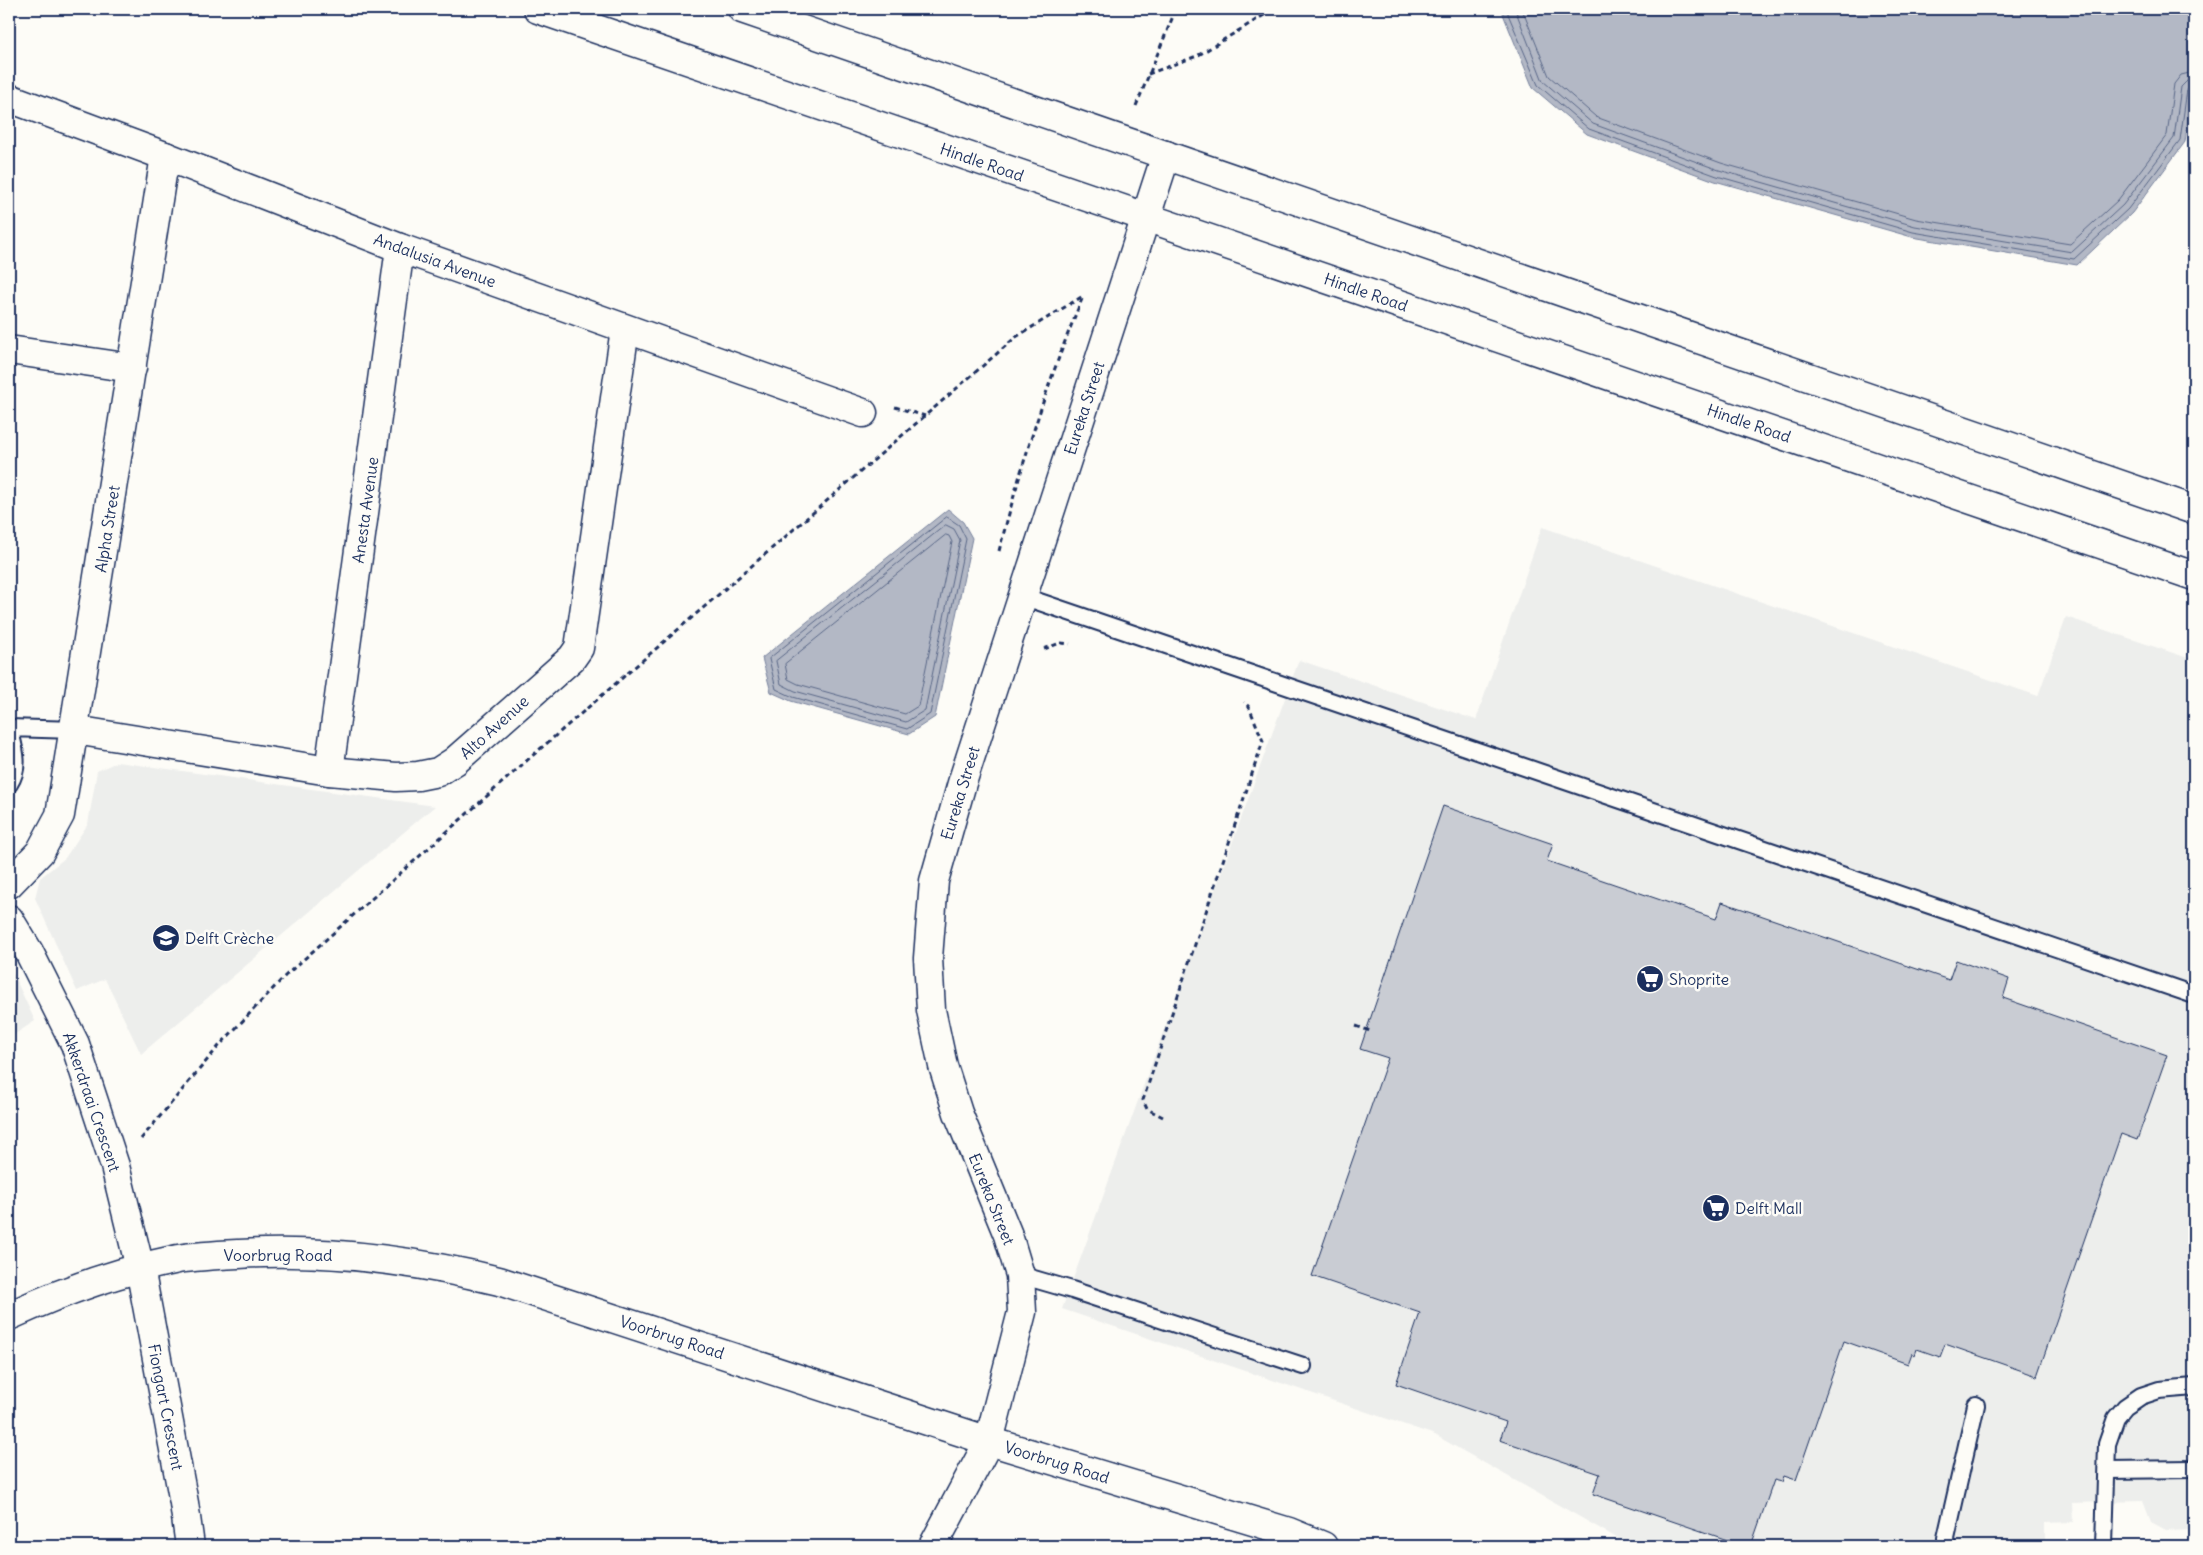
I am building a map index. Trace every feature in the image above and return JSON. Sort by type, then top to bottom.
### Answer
[{"type":"street","name":"Hindle Road","points":[[538,9],[2194,576]]},
{"type":"street","points":[[742,9],[2194,510]]},
{"type":"street","name":"Andalusia Avenue","points":[[9,98],[165,156],[400,248],[864,413]]},
{"type":"street","name":"Eureka Street","points":[[933,1546],[989,1441],[1022,1312],[1020,1275],[1008,1235],[958,1113],[943,1066],[931,1010],[928,958],[934,882],[962,783],[1166,155]]},
{"type":"street","name":"Alpha Street","points":[[9,884],[40,852],[51,835],[60,815],[165,156]]},
{"type":"street","name":"Anesta Avenue","points":[[330,772],[400,248]]},
{"type":"street","name":"Alto Avenue","points":[[75,730],[330,772],[396,777],[418,776],[438,772],[455,762],[572,658],[579,648],[625,328]]},
{"type":"street","points":[[9,350],[132,368]]},
{"type":"street","name":"Akkerdraai Crescent","points":[[9,919],[41,975],[75,1044],[115,1166],[140,1268]]},
{"type":"street","name":"Voorbrug Road","points":[[9,1316],[84,1285],[140,1268],[180,1259],[293,1253],[379,1258],[443,1268],[499,1281],[989,1441],[1289,1532],[1323,1546]]},
{"type":"street","name":"Fiongart Crescent","points":[[140,1268],[184,1503],[190,1546]]},
{"type":"lane","points":[[1022,596],[2194,995]]},
{"type":"lane","points":[[9,784],[16,766],[9,728],[75,730]]},
{"type":"lane","points":[[1020,1275],[1072,1290],[1303,1366]]},
{"type":"lane","points":[[2104,1546],[2107,1444],[2116,1418],[2125,1407],[2141,1396],[2159,1390],[2194,1387]]},
{"type":"lane","points":[[1948,1546],[1946,1538],[1976,1405]]},
{"type":"lane","points":[[2107,1470],[2194,1469]]},
{"type":"path","points":[[1136,106],[1176,9]]},
{"type":"path","points":[[1148,74],[1198,56],[1274,9]]},
{"type":"path","points":[[138,1141],[156,1124],[219,1046],[284,976],[532,756],[1016,337],[1083,296]]},
{"type":"path","points":[[1044,648],[1060,643],[1076,644]]},
{"type":"path","points":[[1163,1117],[1147,1109],[1143,1100],[1263,741],[1249,708],[1240,698]]},
{"type":"path","points":[[1356,1026],[1370,1031]]},
{"type":"shaded area","points":[[1542,527],[2038,696],[2066,617],[2194,660],[2194,1529],[2166,1530],[2151,1522],[2143,1501],[2072,1503],[2073,1522],[2045,1523],[2045,1546],[1631,1546],[1435,1435],[1062,1309],[1299,660],[1476,720]]},
{"type":"shaded area","name":"Delft Crèche","points":[[117,762],[435,806],[141,1054],[105,979],[77,991],[35,898],[40,878],[65,858],[88,824],[97,771]]},
{"type":"shaded area","points":[[9,965],[35,1021],[9,1038]]},
{"type":"water","points":[[1504,9],[2194,9],[2194,73],[2185,142],[2132,213],[2077,265],[1912,237],[1715,181],[1587,134],[1533,88],[1503,14]]},
{"type":"water","points":[[948,509],[963,522],[972,538],[935,717],[909,734],[791,701],[771,692],[762,658]]},
{"type":"building","name":"Delft Mall","points":[[1443,806],[1553,844],[1547,861],[1716,919],[1722,902],[1949,980],[1956,960],[2009,979],[2003,998],[2167,1055],[2137,1140],[2121,1134],[2037,1376],[1945,1344],[1940,1357],[1917,1349],[1915,1355],[1912,1353],[1908,1364],[1844,1341],[1796,1480],[1784,1476],[1782,1482],[1774,1480],[1751,1546],[1745,1546],[1593,1494],[1600,1474],[1500,1440],[1506,1422],[1396,1384],[1420,1313],[1312,1276],[1388,1058],[1360,1049]]},
{"type":"place","name":"Delft Crèche","points":[[166,938]]},
{"type":"place","name":"Shoprite","points":[[1650,979]]},
{"type":"place","name":"Delft Mall","points":[[1716,1208]]}]
